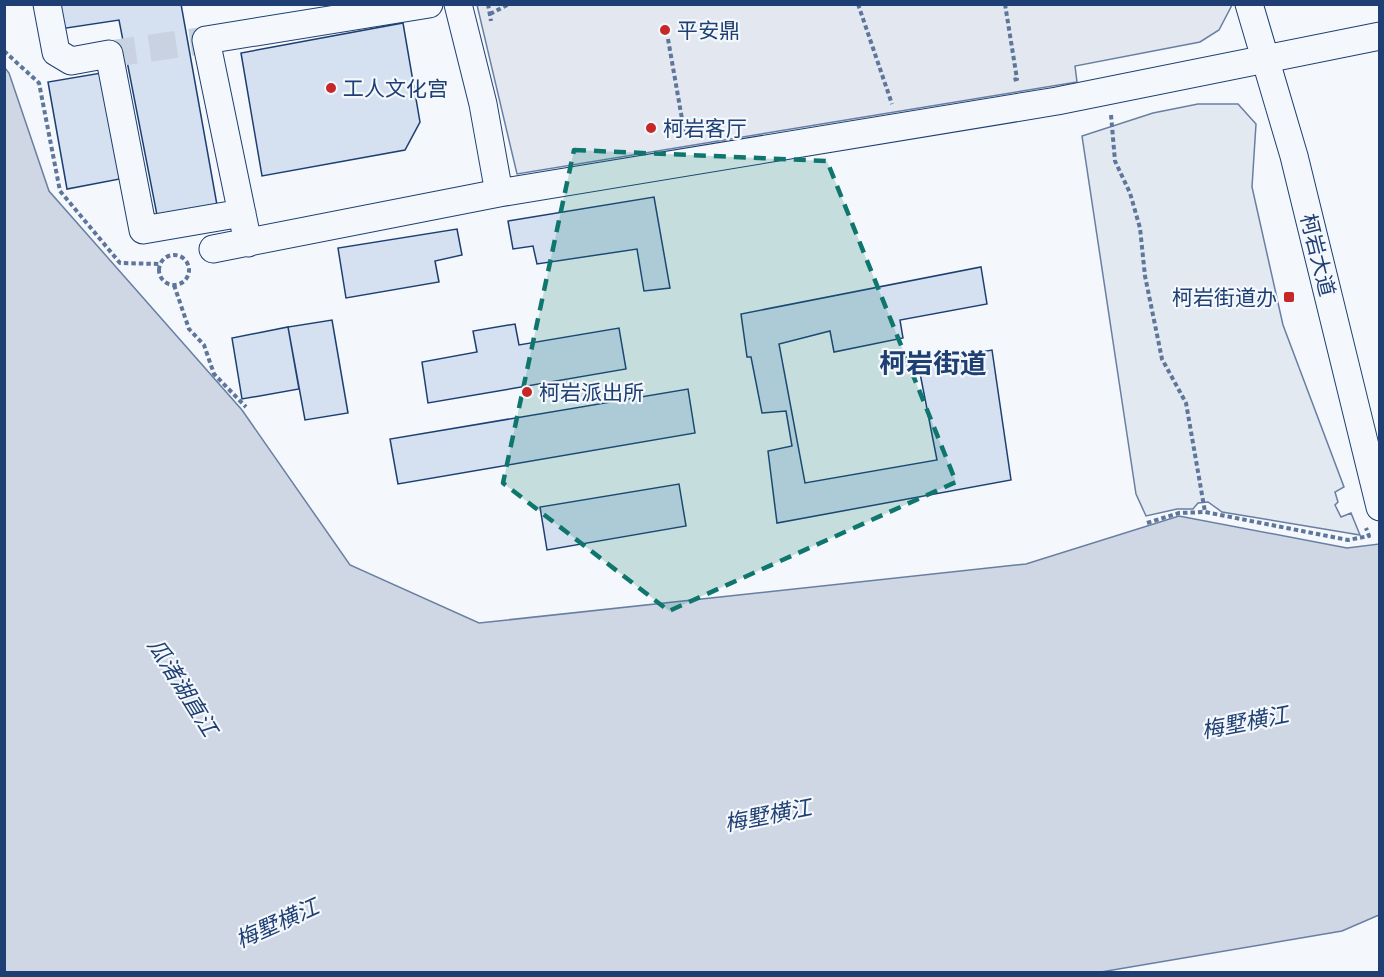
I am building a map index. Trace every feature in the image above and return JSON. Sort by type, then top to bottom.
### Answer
[{"type":"street","points":[[47,4],[56,52],[71,61],[109,54],[143,230],[242,213]]},
{"type":"street","points":[[248,243],[206,40],[429,4]]},
{"type":"street","points":[[458,4],[483,104],[499,193]]},
{"type":"street","name":"柯岩大道","points":[[1249,4],[1294,156],[1379,504]]},
{"type":"street","points":[[213,249],[499,193],[900,128],[1109,90],[1265,57],[1380,36]]},
{"type":"path","points":[[488,4],[492,25]]},
{"type":"path","points":[[490,14],[509,4]]},
{"type":"path","points":[[858,4],[900,128]]},
{"type":"path","points":[[1005,4],[1017,79],[1006,81]]},
{"type":"path","points":[[668,39],[685,137]]},
{"type":"path","points":[[4,51],[39,84],[60,191],[120,263],[160,264],[172,255],[185,260],[189,269],[186,279],[174,285]]},
{"type":"path","points":[[1109,90],[1115,161],[1130,193],[1140,228],[1145,276],[1162,359],[1186,403],[1204,513]]},
{"type":"path","points":[[879,103],[902,99]]},
{"type":"path","points":[[673,139],[696,135]]},
{"type":"path","points":[[160,264],[161,279],[174,285],[189,329],[204,345],[214,374],[246,407]]},
{"type":"path","points":[[1147,523],[1179,513],[1204,513],[1347,540],[1369,536]]},
{"type":"highlighted area","points":[[574,150],[827,161],[956,482],[669,611],[503,483]]},
{"type":"shaded area","name":"柯岩客厅","points":[[477,4],[1232,5],[1219,30],[1200,42],[1075,66],[1077,82],[517,174]]},
{"type":"shaded area","points":[[1198,104],[1238,104],[1256,124],[1252,187],[1283,325],[1344,487],[1335,492],[1338,502],[1335,505],[1341,517],[1351,513],[1360,535],[1222,512],[1208,502],[1198,503],[1193,509],[1177,509],[1146,516],[1136,494],[1082,136],[1153,113]]},
{"type":"water","points":[[5,68],[9,73],[49,191],[242,410],[350,565],[479,623],[1026,564],[1179,516],[1347,548],[1379,544],[1379,915],[1342,931],[1101,972],[5,972]]},
{"type":"building","points":[[55,4],[181,4],[217,205],[157,215],[119,20],[60,29]]},
{"type":"building","name":"工人文化宫","points":[[403,23],[420,122],[405,150],[262,176],[241,53]]},
{"type":"building","points":[[107,72],[125,178],[67,189],[48,82]]},
{"type":"building","points":[[654,197],[670,288],[644,291],[637,249],[537,264],[533,246],[513,249],[508,221]]},
{"type":"building","points":[[457,229],[462,255],[435,261],[439,282],[346,298],[338,248]]},
{"type":"building","points":[[981,267],[987,304],[900,320],[903,338],[834,352],[830,331],[779,344],[805,483],[937,460],[918,363],[992,350],[1011,480],[777,523],[768,451],[792,446],[786,411],[762,413],[751,357],[747,357],[741,314]]},
{"type":"building","points":[[332,320],[348,413],[305,420],[288,327]]},
{"type":"building","points":[[515,324],[519,345],[619,328],[626,369],[428,403],[422,362],[477,352],[473,331]]},
{"type":"building","points":[[288,327],[299,389],[242,399],[232,338]]},
{"type":"building","points":[[688,389],[695,433],[398,484],[390,439]]},
{"type":"building","points":[[679,484],[686,526],[547,550],[540,507]]},
{"type":"tunnel","points":[[109,54],[206,40]]},
{"type":"place","name":"平安鼎","points":[[665,30]]},
{"type":"place","name":"工人文化宫","points":[[331,88]]},
{"type":"place","name":"柯岩客厅","points":[[651,128]]},
{"type":"place","name":"柯岩街道办","points":[[1289,297]]},
{"type":"place","name":"柯岩派出所","points":[[527,392]]},
{"type":"district","name":"柯岩街道","points":[[933,363]]},
{"type":"water label","name":"瓜渚湖直江","points":[[183,687]]},
{"type":"water label","name":"梅墅横江","points":[[1245,722]]},
{"type":"water label","name":"梅墅横江","points":[[768,815]]},
{"type":"water label","name":"梅墅横江","points":[[277,923]]}]
